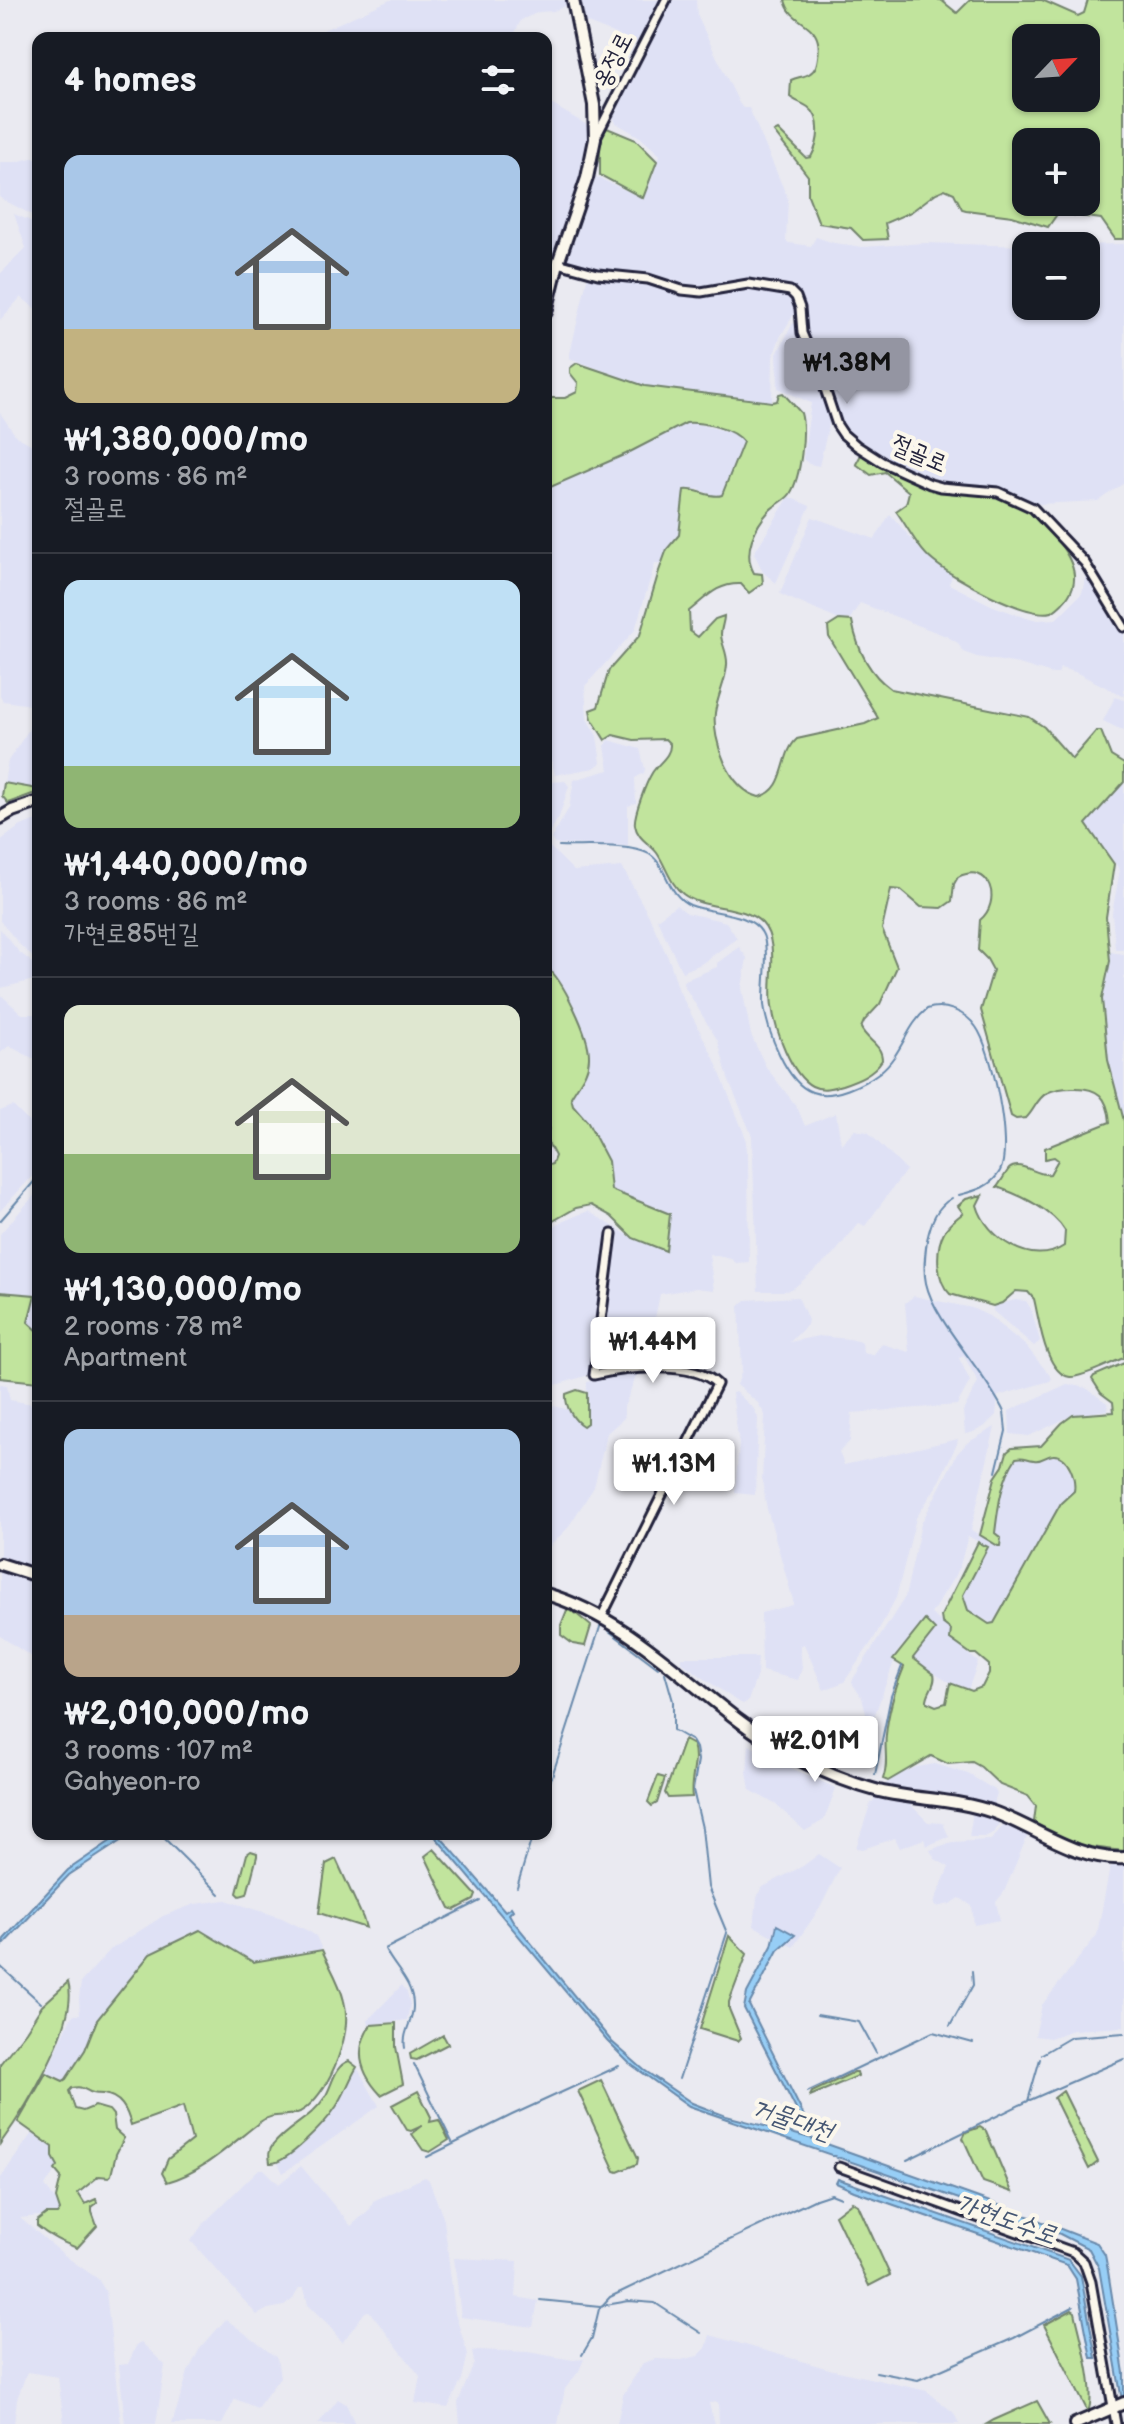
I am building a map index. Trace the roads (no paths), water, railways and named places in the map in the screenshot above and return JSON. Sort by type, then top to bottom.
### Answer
[{"type":"street","points":[[552,288],[587,178],[595,139],[594,105],[573,0]]},
{"type":"street","name":"옹정로","points":[[595,139],[666,0]]},
{"type":"street","name":"절골로","points":[[558,263],[598,274],[648,279],[682,290],[701,292],[748,284],[790,291],[796,297],[802,333],[843,434],[882,462],[930,484],[998,492],[1033,508],[1085,563],[1124,627]]},
{"type":"street","points":[[0,818],[32,805]]},
{"type":"street","points":[[602,1616],[717,1384],[708,1376],[674,1368],[628,1368],[594,1375],[612,1234]]},
{"type":"street","points":[[0,1564],[32,1574]]},
{"type":"street","points":[[552,1596],[602,1616],[672,1666],[760,1736],[792,1755],[874,1789],[969,1805],[1016,1821],[1086,1853],[1124,1858]]},
{"type":"street","points":[[839,2167],[1009,2227],[1080,2256],[1089,2270],[1118,2405],[1116,2424]]},
{"type":"street","points":[[1075,2424],[1118,2405]]},
{"type":"water","points":[[112,1840],[122,1840],[69,1875],[0,1948],[4,1939],[68,1870]]},
{"type":"water","points":[[438,1840],[443,1840],[505,1911],[511,1907],[513,1910],[509,1914],[513,1921],[612,2042],[644,2070],[692,2103],[726,2116],[810,2138],[1097,2243],[1105,2255],[1108,2271],[1124,2373],[1124,2412],[1099,2268],[1089,2249],[1058,2233],[689,2106],[629,2063],[607,2041]]},
{"type":"water","points":[[777,1925],[795,1935],[778,1950],[749,2005],[804,2116],[801,2119],[744,2008],[747,1993],[772,1946]]},
{"type":"water","points":[[838,2179],[1069,2260],[1081,2276],[1096,2358],[1091,2358],[1076,2279],[1067,2265],[854,2191],[836,2183]]},
{"type":"waterway","points":[[559,846],[618,847],[649,854],[660,865],[682,900],[699,908],[739,917],[756,926],[762,933],[766,947],[764,1005],[769,1028],[786,1067],[803,1087],[812,1092],[839,1092],[857,1086],[880,1072],[927,1009],[947,1008],[967,1017],[976,1027],[988,1055],[999,1098],[1004,1141],[1000,1171],[992,1181],[977,1190],[959,1195]]},
{"type":"waterway","points":[[0,1221],[32,1184]]},
{"type":"waterway","points":[[952,1198],[938,1210],[930,1227],[925,1278],[939,1314],[1004,1412],[1006,1431],[996,1472]]},
{"type":"waterway","points":[[622,1587],[713,1404]]},
{"type":"waterway","points":[[552,1776],[601,1624]]},
{"type":"waterway","points":[[609,1631],[658,1668]]},
{"type":"waterway","points":[[875,1775],[891,1696],[902,1666]]},
{"type":"waterway","points":[[665,1673],[673,1701],[673,1730],[692,1741],[696,1748],[698,1760],[693,1790],[702,1828],[708,1887],[727,1933],[679,2079]]},
{"type":"waterway","points":[[166,1840],[220,1894]]},
{"type":"waterway","points":[[517,1887],[531,1840]]},
{"type":"waterway","points":[[405,2048],[413,2010],[412,1997],[407,1982],[385,1949],[480,1901]]},
{"type":"waterway","points":[[0,1966],[41,2003]]},
{"type":"waterway","points":[[950,2026],[973,1985],[972,1971]]},
{"type":"waterway","points":[[817,2015],[859,2022],[876,2053]]},
{"type":"waterway","points":[[807,2092],[933,2032],[973,2043]]},
{"type":"waterway","points":[[1042,2054],[1071,2037],[1124,2033]]},
{"type":"waterway","points":[[907,2160],[1028,2101],[1040,2059]]},
{"type":"waterway","points":[[1030,2100],[1124,2059]]},
{"type":"waterway","points":[[414,2064],[452,2142]]},
{"type":"waterway","points":[[427,2157],[619,2066]]},
{"type":"waterway","points":[[582,2355],[592,2338],[599,2309],[610,2297],[816,2199],[831,2194],[841,2198]]},
{"type":"waterway","points":[[540,2300],[600,2306],[629,2301],[655,2303],[701,2333]]},
{"type":"waterway","points":[[876,2372],[918,2380],[1014,2338],[1073,2307]]},
{"type":"water label","name":"거물대천","points":[[792,2120]]},
{"type":"water label","name":"가현도수로","points":[[1006,2220]]}]
